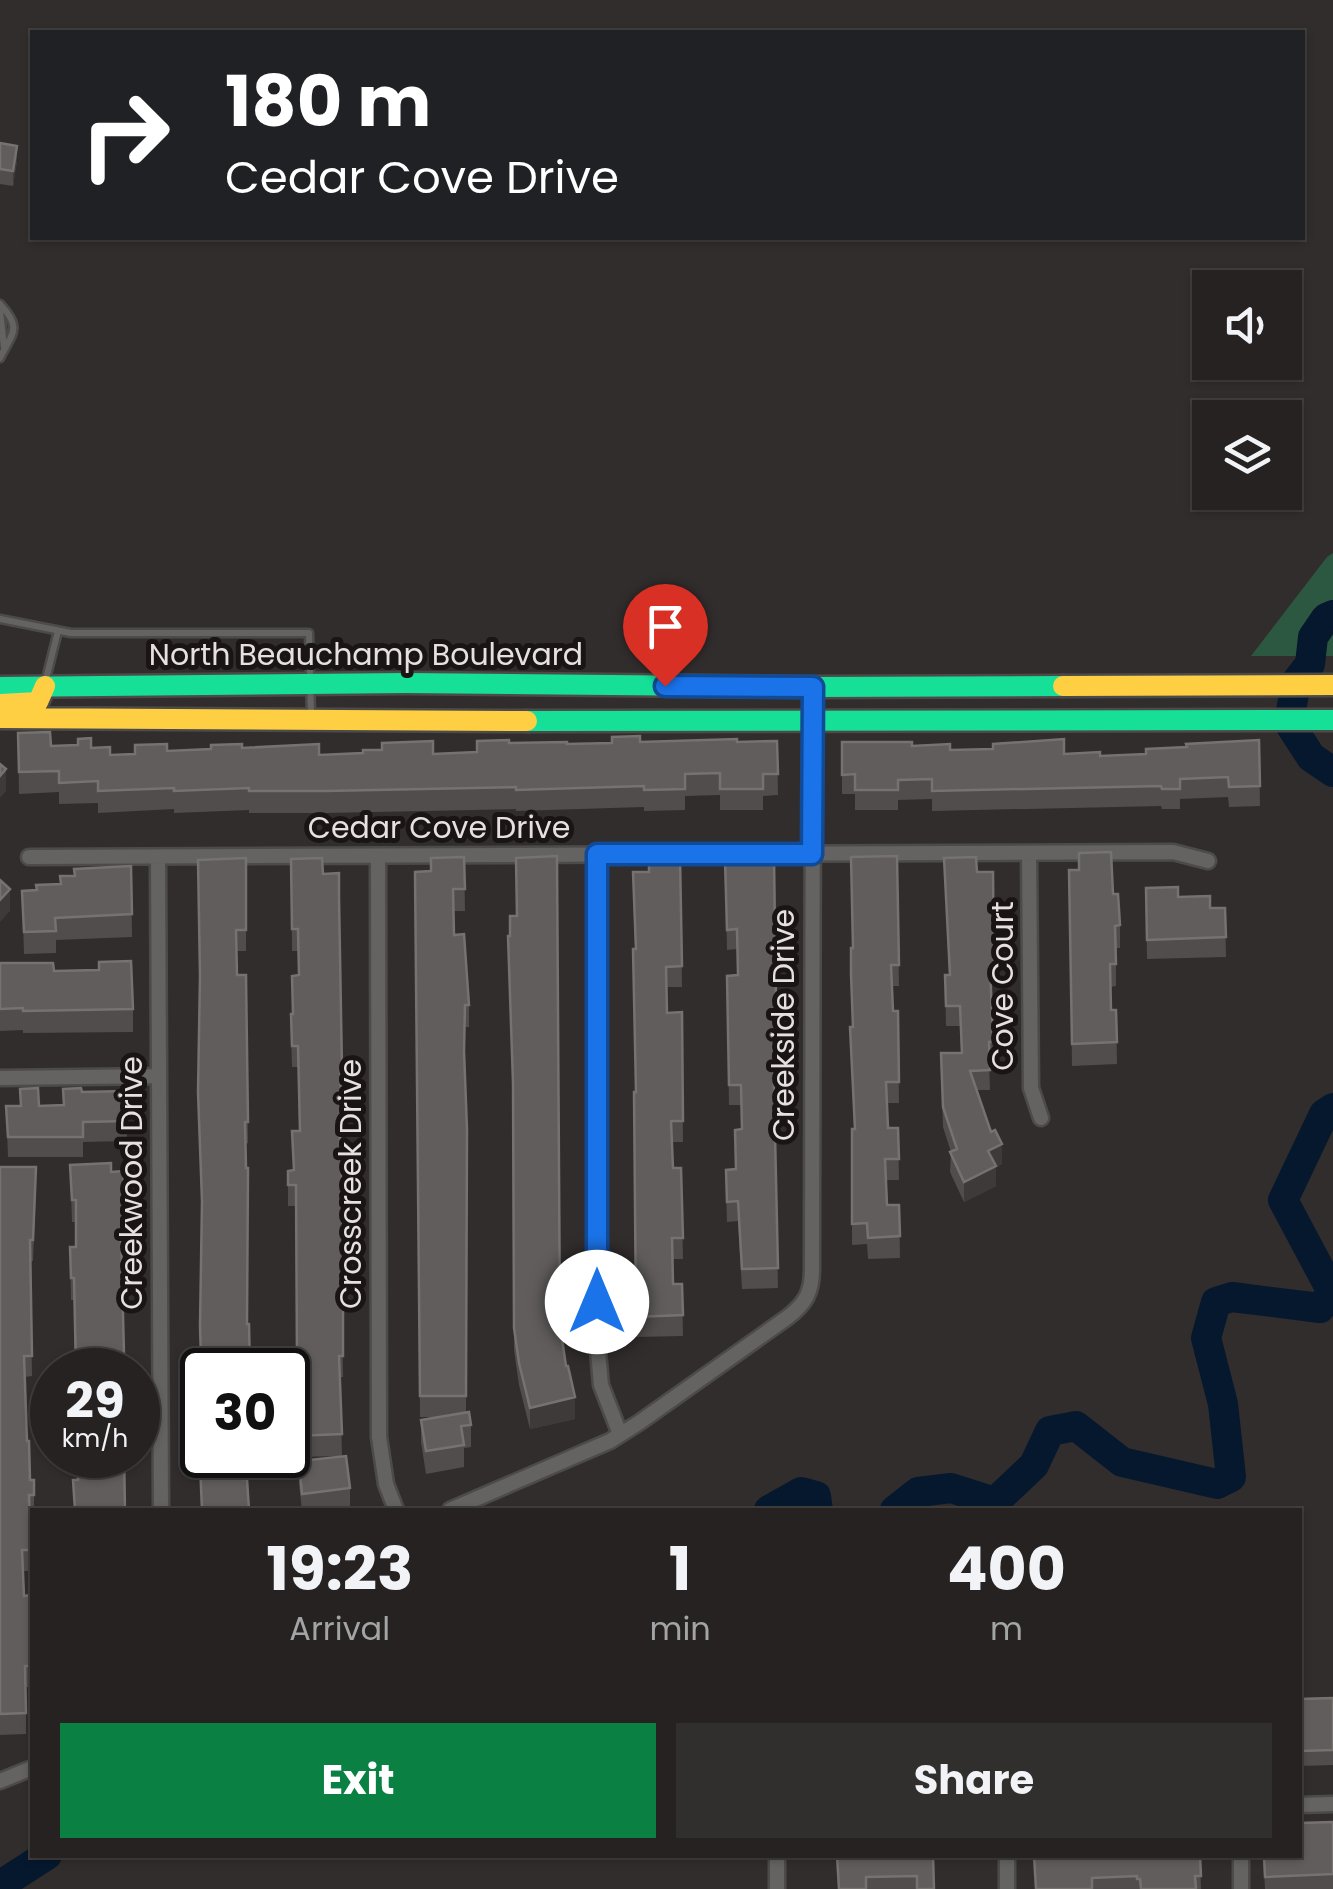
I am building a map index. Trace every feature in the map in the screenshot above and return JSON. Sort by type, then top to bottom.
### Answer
[{"type":"street","name":"North Beauchamp Boulevard","points":[[0,687],[406,683],[813,687],[1333,685]]},
{"type":"street","points":[[0,704],[38,702],[44,686]]},
{"type":"street","name":"Creekside Drive","points":[[620,1434],[788,1317],[806,1300],[812,1286],[813,687]]},
{"type":"street","points":[[0,718],[1333,720]]},
{"type":"street","name":"Cedar Cove Drive","points":[[29,857],[1173,852],[1208,861]]},
{"type":"street","name":"Cove Court","points":[[1029,853],[1031,1088],[1040,1118]]},
{"type":"street","points":[[454,1508],[620,1434],[601,1384],[597,1340],[597,854]]},
{"type":"street","name":"Creekwood Drive","points":[[158,856],[161,1508]]},
{"type":"street","name":"Crosscreek Drive","points":[[378,856],[379,1437],[386,1484],[395,1508]]},
{"type":"street","points":[[0,1078],[160,1076]]},
{"type":"street","points":[[0,1780],[30,1769]]},
{"type":"street","points":[[1302,1805],[1333,1804]]},
{"type":"street","points":[[777,1858],[777,1889]]},
{"type":"street","points":[[1007,1858],[1007,1889]]},
{"type":"street","points":[[1240,1858],[1241,1889]]},
{"type":"lane","points":[[0,308],[12,317],[14,329],[1,358]]},
{"type":"lane","points":[[0,619],[71,633],[309,633],[311,721]]},
{"type":"lane","points":[[44,686],[58,630]]},
{"type":"green space","points":[[1333,553],[1333,656],[1251,656],[1327,557]]},
{"type":"building","points":[[0,143],[17,146],[13,171],[0,169]]},
{"type":"building","points":[[50,732],[51,746],[78,745],[78,739],[91,738],[91,748],[110,747],[110,755],[135,754],[135,745],[167,744],[167,751],[211,749],[211,745],[242,744],[242,748],[319,744],[319,755],[382,750],[382,743],[433,741],[433,754],[477,752],[477,741],[612,743],[612,737],[640,736],[640,742],[777,741],[778,774],[763,774],[763,789],[720,789],[720,773],[685,774],[685,789],[644,790],[644,786],[98,791],[98,781],[59,783],[59,771],[19,772],[18,733]]},
{"type":"building","points":[[1064,739],[1064,754],[1100,752],[1100,756],[1146,754],[1146,749],[1187,747],[1186,744],[1259,740],[1260,786],[1229,787],[1228,777],[1180,779],[1180,789],[1161,786],[932,791],[932,779],[898,780],[898,790],[855,790],[855,774],[842,775],[842,742],[950,744],[950,750],[993,749],[993,744]]},
{"type":"building","points":[[1111,852],[1113,894],[1118,894],[1120,925],[1115,926],[1116,964],[1110,964],[1111,1010],[1116,1010],[1117,1042],[1072,1044],[1069,870],[1079,870],[1079,853]]},
{"type":"building","points":[[557,856],[560,1325],[575,1397],[530,1408],[514,1328],[508,936],[510,916],[517,916],[516,858]]},
{"type":"building","points":[[897,856],[899,965],[891,965],[893,1011],[898,1011],[899,1082],[886,1082],[888,1128],[898,1128],[899,1159],[885,1159],[887,1205],[899,1205],[900,1236],[868,1238],[867,1223],[852,1224],[855,1129],[850,1027],[851,857]]},
{"type":"building","points":[[464,857],[465,889],[453,889],[454,935],[464,934],[469,1005],[465,1005],[464,1051],[466,1396],[420,1396],[415,872],[431,871],[431,858]]},
{"type":"building","points":[[680,857],[682,966],[666,967],[667,1013],[682,1012],[683,1121],[671,1121],[673,1168],[681,1168],[683,1238],[672,1238],[673,1284],[682,1284],[683,1315],[636,1317],[633,872],[649,872],[649,858]]},
{"type":"building","points":[[774,857],[778,1268],[742,1269],[738,1201],[727,1202],[726,1170],[736,1169],[735,1130],[742,1129],[741,1085],[729,1085],[727,976],[738,975],[737,929],[727,930],[725,859]]},
{"type":"building","points":[[976,857],[977,872],[993,872],[993,1041],[989,1042],[990,1070],[970,1071],[991,1132],[995,1130],[1002,1144],[988,1151],[996,1166],[964,1182],[950,1152],[957,1149],[943,1107],[941,1053],[962,1053],[960,1006],[946,1006],[945,975],[950,975],[944,858]]},
{"type":"building","points":[[246,858],[246,930],[236,930],[237,975],[246,975],[250,1348],[201,1348],[198,860]]},
{"type":"building","points":[[322,858],[323,874],[339,873],[342,1434],[310,1435],[310,1348],[297,1348],[296,1185],[288,1185],[288,1171],[294,1170],[292,1131],[300,1131],[298,1046],[292,1046],[292,976],[299,975],[298,929],[292,929],[291,859]]},
{"type":"building","points":[[131,866],[132,914],[55,918],[56,931],[24,932],[22,891],[37,890],[36,885],[61,884],[60,876],[75,876],[74,869]]},
{"type":"building","points":[[0,880],[10,889],[0,900]]},
{"type":"building","points":[[1178,887],[1178,897],[1210,896],[1210,908],[1225,908],[1226,937],[1147,940],[1146,888]]},
{"type":"building","points":[[131,961],[133,1009],[0,1009],[0,963],[53,963],[54,971],[99,970],[99,962]]},
{"type":"building","points":[[38,1088],[39,1106],[64,1105],[63,1089],[126,1091],[127,1121],[83,1122],[83,1137],[8,1137],[6,1106],[21,1106],[20,1089]]},
{"type":"building","points":[[111,1163],[111,1172],[123,1171],[124,1348],[76,1348],[70,1247],[76,1247],[76,1200],[72,1200],[70,1165]]},
{"type":"building","points":[[0,1167],[36,1167],[30,1240],[32,1348],[30,1356],[24,1356],[30,1480],[34,1480],[34,1495],[29,1495],[30,1550],[22,1550],[24,1596],[30,1595],[26,1713],[0,1714]]},
{"type":"building","points":[[469,1412],[471,1425],[461,1426],[464,1445],[426,1451],[421,1420]]},
{"type":"building","points":[[346,1456],[350,1488],[302,1494],[301,1478],[310,1478],[310,1460]]},
{"type":"building","points":[[124,1478],[125,1508],[75,1508],[73,1480]]},
{"type":"building","points":[[201,1478],[247,1479],[249,1508],[202,1508]]},
{"type":"building","points":[[1333,1698],[1333,1750],[1302,1751],[1302,1699]]},
{"type":"building","points":[[1333,1822],[1333,1874],[1265,1877],[1264,1858],[1302,1858],[1302,1823]]},
{"type":"building","points":[[837,1858],[933,1858],[934,1889],[917,1889],[917,1876],[866,1877],[866,1889],[839,1889]]},
{"type":"building","points":[[1034,1858],[1200,1858],[1201,1876],[1195,1876],[1196,1889],[1141,1889],[1137,1876],[1092,1878],[1092,1889],[1036,1889]]},
{"type":"waterway","points":[[1333,615],[1326,618],[1313,637],[1310,664],[1296,682],[1289,723],[1311,757],[1333,772]]},
{"type":"waterway","points":[[898,1508],[918,1492],[951,1488],[995,1502],[1034,1465],[1050,1431],[1076,1426],[1122,1462],[1217,1484],[1231,1477],[1223,1404],[1206,1338],[1216,1302],[1232,1297],[1320,1308],[1332,1292],[1283,1200],[1324,1114],[1333,1108]]},
{"type":"waterway","points":[[773,1508],[801,1492],[816,1496],[818,1508]]},
{"type":"waterway","points":[[4,1889],[5,1882],[42,1858]]},
{"type":"traffic: fast","points":[[0,687],[406,683],[1063,686]]},
{"type":"traffic: fast","points":[[527,721],[1333,720]]},
{"type":"traffic: slow","points":[[1063,686],[1333,685]]},
{"type":"traffic: slow","points":[[0,704],[38,702],[45,686]]},
{"type":"traffic: slow","points":[[0,718],[527,721]]},
{"type":"route","points":[[597,1302],[597,854],[812,854],[813,687],[665,686]]}]
